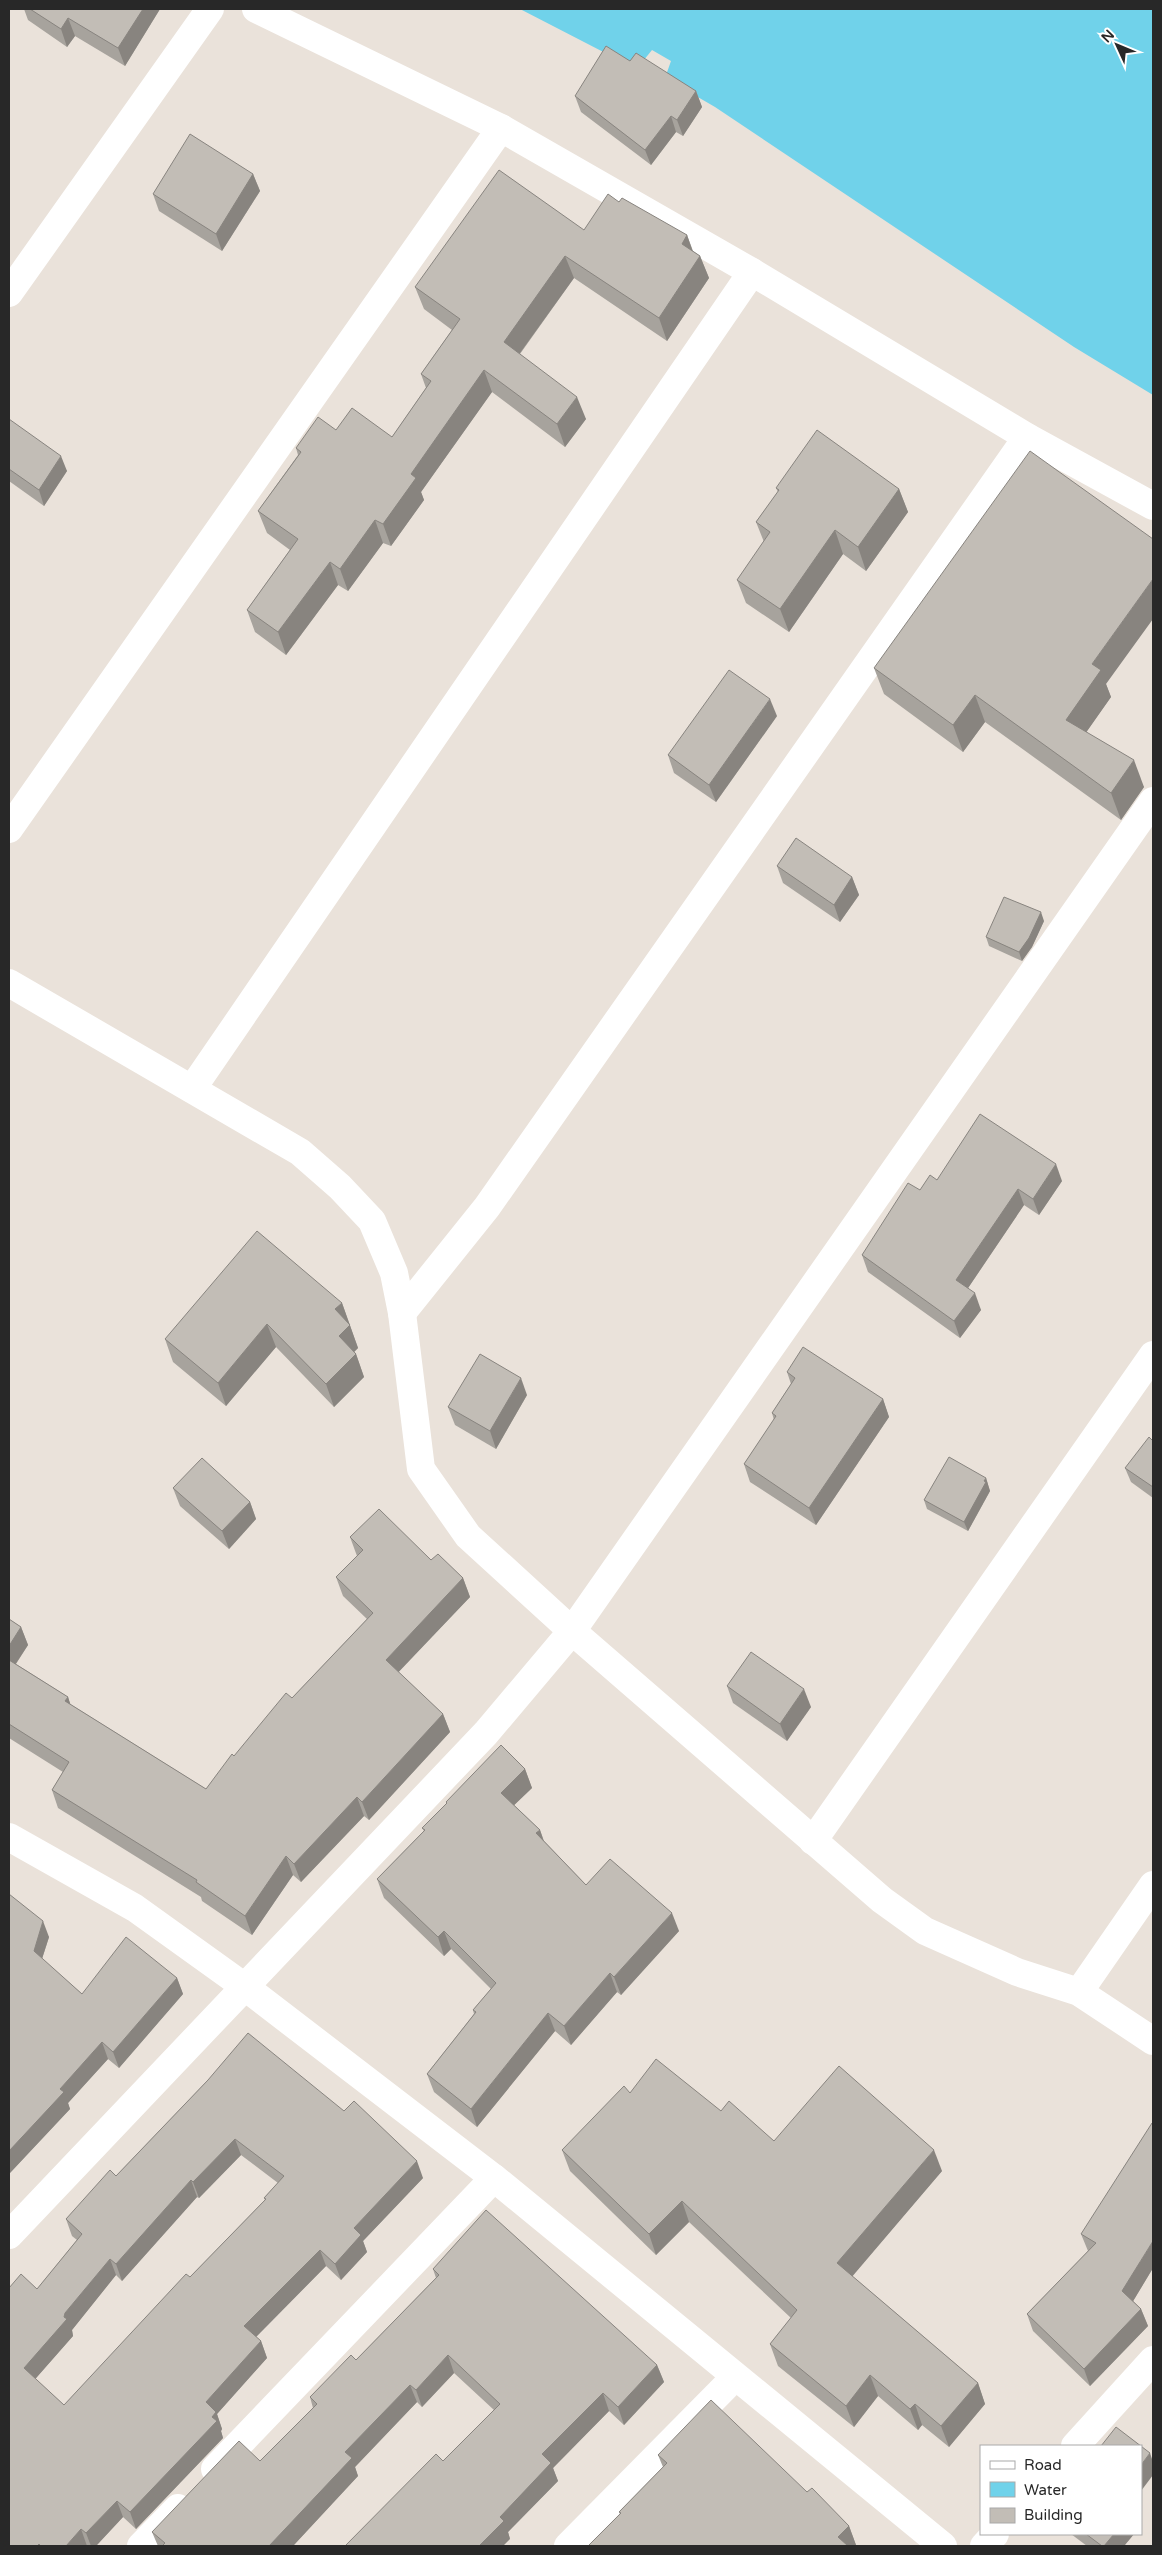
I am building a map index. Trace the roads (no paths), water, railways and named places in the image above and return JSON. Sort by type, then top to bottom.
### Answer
[{"type":"street","points":[[9,293],[210,9]]},
{"type":"street","points":[[256,9],[501,128],[752,272],[1027,437],[1153,506]]},
{"type":"street","points":[[9,829],[501,128]]},
{"type":"street","points":[[192,1089],[752,272]]},
{"type":"street","points":[[402,1314],[488,1207],[1027,437]]},
{"type":"street","points":[[9,2235],[486,1733],[572,1631],[1153,801]]},
{"type":"street","points":[[9,983],[300,1152],[340,1187],[372,1222],[394,1273],[402,1314],[420,1469],[468,1536],[572,1631],[882,1900],[925,1931],[1017,1972],[1079,1992],[1153,2041]]},
{"type":"street","points":[[813,1841],[1153,1355]]},
{"type":"street","points":[[9,1837],[135,1908],[245,1987],[494,2178],[943,2546]]},
{"type":"street","points":[[1079,1992],[1153,1885]]},
{"type":"street","points":[[141,2546],[494,2178]]},
{"type":"street","points":[[1076,2445],[1153,2360]]},
{"type":"street","points":[[568,2546],[735,2377]]},
{"type":"street","points":[[984,2546],[994,2535]]},
{"type":"water","points":[[520,9],[1153,9],[1153,395],[1074,347],[715,107],[665,78],[671,61],[652,50],[639,66],[615,58]]}]
